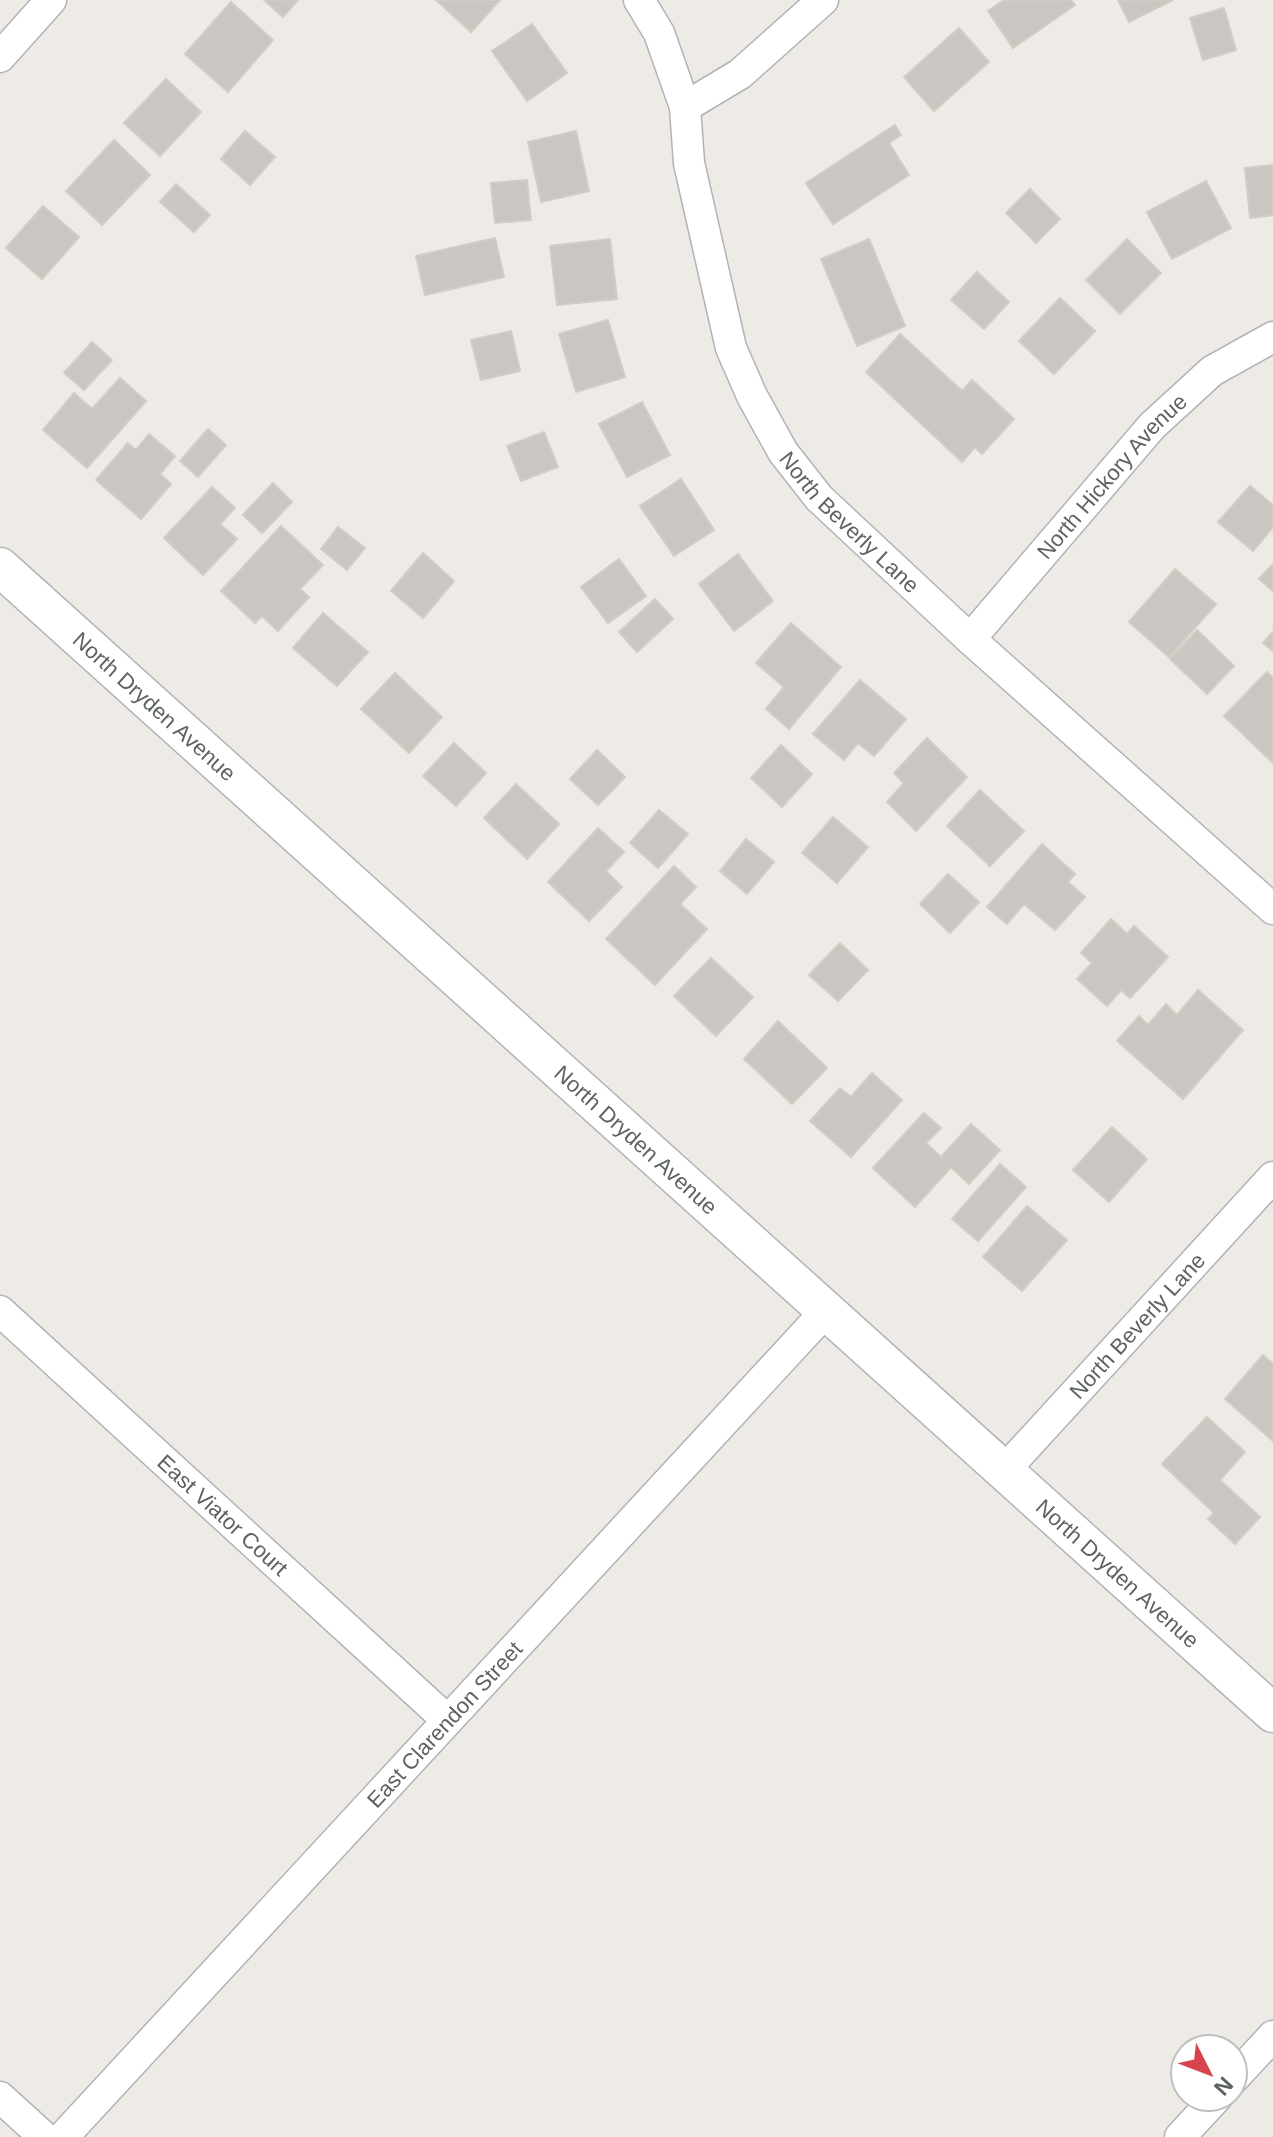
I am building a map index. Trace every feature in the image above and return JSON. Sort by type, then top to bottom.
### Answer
[{"type":"street","points":[[0,57],[51,0]]},
{"type":"street","name":"North Beverly Lane","points":[[639,0],[659,33],[685,107],[689,163],[731,348],[752,396],[783,452],[819,498],[970,639],[1273,909]]},
{"type":"street","points":[[685,107],[751,66],[823,0]]},
{"type":"street","name":"North Hickory Avenue","points":[[970,639],[1152,426],[1212,371],[1273,337]]},
{"type":"street","name":"North Dryden Avenue","points":[[0,567],[1002,1473],[1273,1713]]},
{"type":"street","name":"North Beverly Lane","points":[[1002,1473],[1273,1177]]},
{"type":"street","name":"East Viator Court","points":[[0,1311],[446,1719]]},
{"type":"street","name":"East Clarendon Street","points":[[63,2137],[826,1311]]},
{"type":"street","points":[[1249,2062],[1273,2036]]},
{"type":"street","points":[[0,2097],[44,2137]]},
{"type":"street","points":[[1180,2137],[1202,2113]]},
{"type":"building","points":[[264,0],[298,0],[283,17]]},
{"type":"building","points":[[436,0],[500,0],[471,32]]},
{"type":"building","points":[[1004,0],[1071,0],[1075,5],[1013,48],[988,11]]},
{"type":"building","points":[[1118,0],[1173,0],[1129,22]]},
{"type":"building","points":[[231,2],[273,40],[228,92],[185,54]]},
{"type":"building","points":[[1224,8],[1236,50],[1203,60],[1190,18]]},
{"type":"building","points":[[532,24],[567,73],[527,101],[492,51]]},
{"type":"building","points":[[959,28],[989,62],[934,111],[904,77]]},
{"type":"building","points":[[166,79],[201,112],[160,156],[124,123]]},
{"type":"building","points":[[895,125],[901,135],[889,143],[909,175],[833,224],[806,183]]},
{"type":"building","points":[[245,131],[275,157],[250,185],[221,159]]},
{"type":"building","points":[[576,131],[589,191],[541,202],[528,142]]},
{"type":"building","points":[[114,140],[150,175],[102,225],[66,191]]},
{"type":"building","points":[[1273,165],[1273,215],[1250,218],[1245,168]]},
{"type":"building","points":[[527,180],[531,220],[495,223],[491,183]]},
{"type":"building","points":[[1206,181],[1231,228],[1172,259],[1147,212]]},
{"type":"building","points":[[176,184],[210,215],[194,232],[160,202]]},
{"type":"building","points":[[1030,189],[1060,219],[1036,243],[1006,213]]},
{"type":"building","points":[[43,206],[79,237],[42,279],[6,248]]},
{"type":"building","points":[[495,238],[504,277],[425,295],[416,256]]},
{"type":"building","points":[[610,239],[617,299],[557,305],[550,246]]},
{"type":"building","points":[[869,239],[905,326],[857,346],[821,259]]},
{"type":"building","points":[[1127,239],[1161,273],[1120,314],[1086,280]]},
{"type":"building","points":[[977,272],[1009,302],[984,329],[951,300]]},
{"type":"building","points":[[1060,298],[1095,331],[1054,374],[1019,341]]},
{"type":"building","points":[[608,320],[625,377],[576,392],[559,334]]},
{"type":"building","points":[[511,331],[520,371],[481,380],[471,340]]},
{"type":"building","points":[[900,334],[962,391],[972,380],[1014,419],[982,454],[975,447],[962,462],[866,372]]},
{"type":"building","points":[[92,342],[112,360],[84,390],[64,373]]},
{"type":"building","points":[[120,378],[146,401],[87,468],[43,430],[74,393],[92,409]]},
{"type":"building","points":[[642,402],[670,455],[627,477],[599,424]]},
{"type":"building","points":[[208,429],[226,445],[198,477],[180,461]]},
{"type":"building","points":[[544,432],[558,467],[521,481],[507,446]]},
{"type":"building","points":[[149,434],[175,456],[160,474],[171,484],[141,519],[96,480],[128,443],[136,450]]},
{"type":"building","points":[[681,479],[714,530],[674,556],[640,506]]},
{"type":"building","points":[[273,483],[292,502],[262,533],[243,515]]},
{"type":"building","points":[[1250,486],[1273,505],[1273,527],[1253,551],[1218,522]]},
{"type":"building","points":[[212,487],[235,508],[220,524],[237,539],[203,575],[164,538]]},
{"type":"building","points":[[281,526],[323,565],[300,589],[309,597],[278,631],[262,616],[255,623],[221,591]]},
{"type":"building","points":[[338,527],[365,548],[347,570],[321,549]]},
{"type":"building","points":[[423,553],[454,581],[423,618],[391,591]]},
{"type":"building","points":[[738,554],[773,601],[734,631],[699,584]]},
{"type":"building","points":[[619,559],[646,596],[608,623],[581,587]]},
{"type":"building","points":[[1273,564],[1273,591],[1259,579]]},
{"type":"building","points":[[1175,569],[1216,604],[1169,657],[1129,622]]},
{"type":"building","points":[[655,599],[673,619],[637,652],[619,632]]},
{"type":"building","points":[[323,613],[368,652],[337,686],[293,648]]},
{"type":"building","points":[[791,623],[841,667],[789,729],[766,709],[784,687],[756,663]]},
{"type":"building","points":[[1197,630],[1234,666],[1207,694],[1170,659]]},
{"type":"building","points":[[1273,632],[1273,651],[1263,643]]},
{"type":"building","points":[[1267,672],[1273,678],[1273,763],[1224,716]]},
{"type":"building","points":[[395,673],[442,717],[409,753],[361,709]]},
{"type":"building","points":[[860,680],[906,719],[874,756],[858,743],[844,760],[813,734]]},
{"type":"building","points":[[927,738],[967,777],[916,831],[887,802],[904,783],[894,773]]},
{"type":"building","points":[[454,743],[486,773],[456,806],[423,776]]},
{"type":"building","points":[[781,745],[812,774],[782,807],[751,778]]},
{"type":"building","points":[[597,750],[625,777],[598,805],[570,779]]},
{"type":"building","points":[[516,784],[559,824],[527,859],[484,818]]},
{"type":"building","points":[[980,790],[1024,831],[990,866],[947,826]]},
{"type":"building","points":[[659,810],[688,834],[658,868],[630,843]]},
{"type":"building","points":[[833,817],[868,847],[837,883],[802,853]]},
{"type":"building","points":[[598,828],[624,852],[606,871],[622,887],[589,921],[548,882]]},
{"type":"building","points":[[746,839],[774,862],[747,894],[720,871]]},
{"type":"building","points":[[1042,844],[1075,874],[1068,882],[1085,897],[1055,930],[1024,904],[1007,924],[987,907]]},
{"type":"building","points":[[674,866],[696,887],[680,904],[707,929],[655,985],[606,939]]},
{"type":"building","points":[[948,874],[979,902],[950,933],[920,904]]},
{"type":"building","points":[[1111,919],[1127,934],[1134,926],[1168,957],[1130,998],[1121,990],[1107,1006],[1077,979],[1092,963],[1081,953]]},
{"type":"building","points":[[840,943],[868,970],[838,1001],[809,975]]},
{"type":"building","points":[[711,958],[753,997],[716,1036],[674,996]]},
{"type":"building","points":[[1198,990],[1243,1030],[1183,1099],[1117,1041],[1139,1016],[1148,1025],[1166,1004],[1177,1015]]},
{"type":"building","points":[[778,1021],[827,1068],[792,1104],[744,1059]]},
{"type":"building","points":[[872,1073],[902,1100],[851,1157],[810,1121],[840,1088],[851,1097]]},
{"type":"building","points":[[924,1113],[941,1128],[926,1143],[941,1157],[971,1124],[1000,1150],[969,1184],[951,1167],[915,1207],[873,1168]]},
{"type":"building","points":[[1112,1127],[1147,1159],[1109,1202],[1073,1170]]},
{"type":"building","points":[[1000,1164],[1026,1187],[978,1241],[952,1219]]},
{"type":"building","points":[[1027,1206],[1067,1240],[1022,1291],[983,1257]]},
{"type":"building","points":[[1263,1355],[1273,1364],[1273,1441],[1225,1399]]},
{"type":"building","points":[[1207,1417],[1245,1452],[1220,1480],[1260,1517],[1235,1544],[1208,1519],[1214,1513],[1162,1464]]}]
